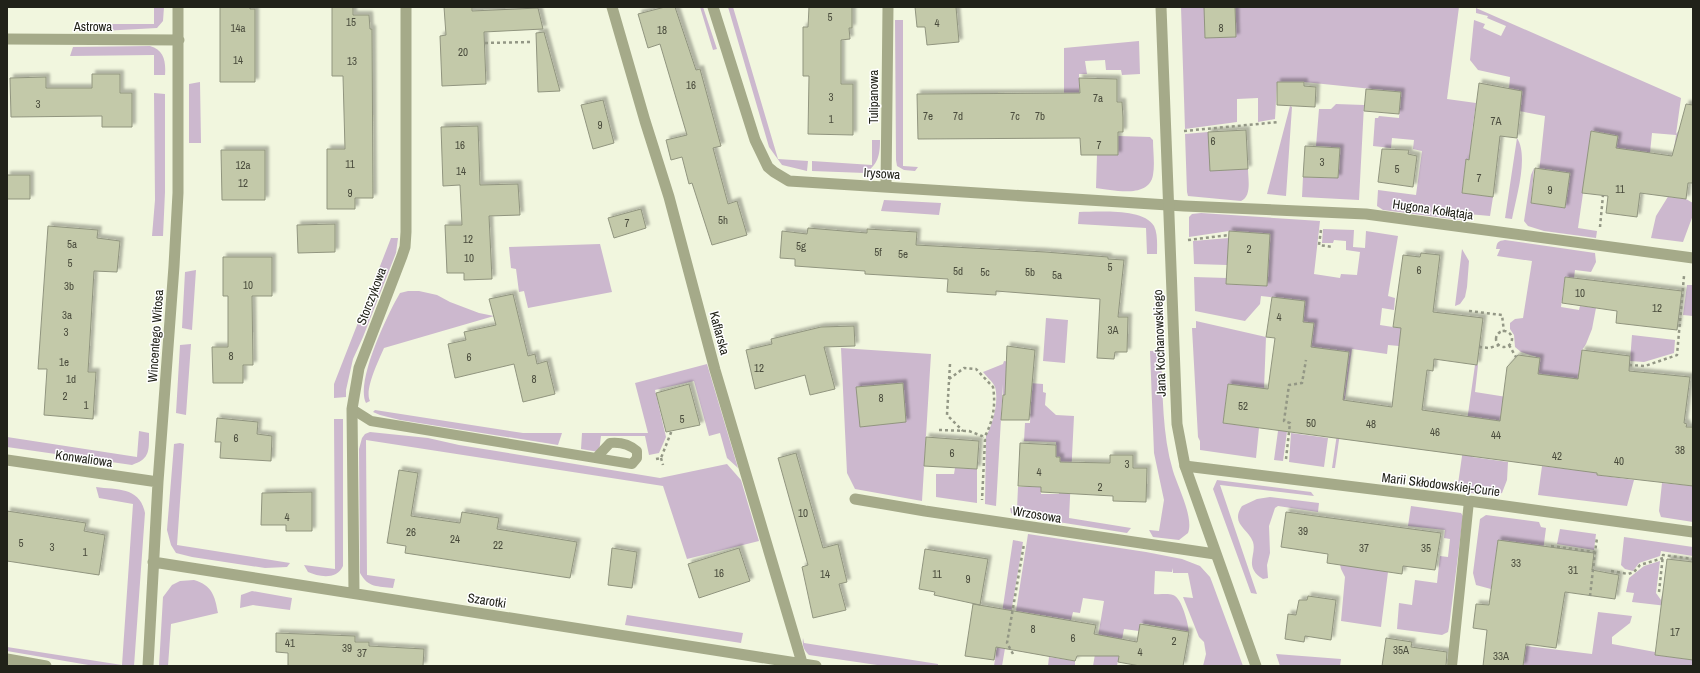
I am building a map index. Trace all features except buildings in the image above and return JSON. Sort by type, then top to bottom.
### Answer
[{"type":"street","name":"Wincentego Witosa","points":[[148,666],[158,482],[178,193],[178,7]]},
{"type":"street","name":"Storczykowa","points":[[354,593],[352,409],[359,368],[405,247],[407,196],[406,7]]},
{"type":"street","name":"Kaflarska","points":[[612,7],[645,121],[669,196],[715,370],[803,665]]},
{"type":"street","name":"Irysowa","points":[[713,7],[756,140],[768,167],[789,180],[886,188],[1168,205]]},
{"type":"street","name":"Tulipanowa","points":[[886,188],[888,7]]},
{"type":"street","name":"Jana Kochanowskiego","points":[[1161,7],[1177,424],[1185,466],[1256,666]]},
{"type":"street","name":"Astrowa","points":[[7,40],[179,40]]},
{"type":"street","name":"Hugona Kołłątaja","points":[[1168,205],[1366,214],[1693,258]]},
{"type":"street","name":"Konwaliowa","points":[[7,460],[158,482]]},
{"type":"street","name":"Marii Skłodowskiej-Curie","points":[[1185,466],[1469,501],[1693,532]]},
{"type":"street","name":"Wrzosowa","points":[[855,499],[931,512],[1215,554]]},
{"type":"street","name":"Szarotki","points":[[153,562],[816,666]]},
{"type":"street","points":[[7,659],[46,666]]},
{"type":"lane","points":[[352,409],[371,421],[596,458]]},
{"type":"lane","points":[[1452,666],[1469,501]]},
{"type":"path","points":[[485,43],[530,42]]},
{"type":"path","points":[[1189,131],[1279,122]]},
{"type":"path","points":[[1600,231],[1603,195]]},
{"type":"path","points":[[1321,229],[1319,245],[1333,247]]},
{"type":"path","points":[[1193,239],[1229,235]]},
{"type":"path","points":[[1629,365],[1645,366],[1677,355],[1684,289],[1683,273]]},
{"type":"path","points":[[1469,311],[1502,315],[1504,332]]},
{"type":"path","points":[[1499,345],[1496,340],[1500,332],[1504,332],[1511,336],[1511,342],[1509,345],[1516,358]]},
{"type":"path","points":[[1479,347],[1489,348],[1499,345],[1505,347],[1509,345]]},
{"type":"path","points":[[1286,462],[1290,423],[1284,421],[1289,385],[1302,383],[1306,360]]},
{"type":"path","points":[[950,364],[947,415],[963,431]]},
{"type":"path","points":[[949,379],[964,368],[976,369],[993,387],[993,417],[984,438],[982,504]]},
{"type":"path","points":[[663,465],[661,458],[672,430]]},
{"type":"path","points":[[939,430],[976,433],[984,438]]},
{"type":"path","points":[[656,459],[661,458]]},
{"type":"path","points":[[1590,596],[1598,534]]},
{"type":"path","points":[[1013,654],[1007,643],[1024,542]]},
{"type":"path","points":[[1551,546],[1595,552]]},
{"type":"path","points":[[1611,571],[1628,574],[1634,572],[1640,565],[1663,558],[1663,555],[1693,559]]},
{"type":"path","points":[[1659,592],[1663,558]]},
{"type":"shaded area","points":[[154,7],[164,7],[163,21],[157,28],[102,31],[98,24],[154,24]]},
{"type":"shaded area","points":[[700,7],[703,7],[717,49],[713,50]]},
{"type":"shaded area","points":[[728,7],[733,7],[778,159],[808,161],[807,171],[782,165],[769,147]]},
{"type":"shaded area","points":[[1181,7],[1459,7],[1447,99],[1476,103],[1472,132],[1500,136],[1497,163],[1466,160],[1462,193],[1493,197],[1490,216],[1468,214],[1467,221],[1383,210],[1377,206],[1378,190],[1416,195],[1422,151],[1413,149],[1414,140],[1392,138],[1391,148],[1373,146],[1375,118],[1378,118],[1379,116],[1399,118],[1401,92],[1304,82],[1277,82],[1275,119],[1258,122],[1258,98],[1237,99],[1237,122],[1185,129]]},
{"type":"shaded area","points":[[1476,8],[1681,98],[1676,134],[1679,130],[1674,149],[1676,135],[1652,133],[1650,153],[1615,149],[1618,136],[1592,131],[1578,228],[1597,231],[1596,238],[1544,231],[1528,226],[1524,221],[1531,175],[1534,168],[1531,203],[1565,208],[1569,177],[1554,175],[1555,171],[1546,169],[1539,173],[1545,116],[1519,111],[1509,89],[1510,77],[1478,70],[1470,60],[1474,20],[1485,24],[1483,28],[1501,36],[1506,26],[1487,18],[1488,16],[1476,13]]},
{"type":"shaded area","points":[[895,20],[903,20],[903,166],[918,167],[915,171],[904,170],[897,166],[896,160]]},
{"type":"shaded area","points":[[1139,41],[1140,74],[1122,75],[1121,70],[1106,70],[1105,60],[1085,61],[1087,74],[1079,74],[1080,117],[1064,117],[1064,48]]},
{"type":"shaded area","points":[[150,46],[161,53],[165,65],[165,75],[154,75],[154,55],[70,56],[73,47]]},
{"type":"shaded area","points":[[200,82],[201,143],[189,143],[189,84]]},
{"type":"shaded area","points":[[154,93],[165,94],[165,192],[163,236],[152,236],[155,200]]},
{"type":"shaded area","points":[[1336,104],[1364,105],[1359,200],[1302,197],[1303,177],[1338,178],[1340,148],[1316,146],[1319,109],[1331,109]]},
{"type":"shaded area","points":[[1290,106],[1292,107],[1286,196],[1267,194]]},
{"type":"shaded area","points":[[1208,132],[1248,169],[1248,191],[1247,195],[1241,201],[1188,196],[1185,134]]},
{"type":"shaded area","points":[[1118,136],[1150,137],[1153,140],[1153,175],[1150,183],[1145,187],[1138,190],[1129,191],[1096,188],[1097,155],[1118,155]]},
{"type":"shaded area","points":[[1517,138],[1522,155],[1522,166],[1519,189],[1512,219],[1505,218]]},
{"type":"shaded area","points":[[872,140],[880,140],[879,155],[873,167],[865,173],[812,171],[812,161],[872,165]]},
{"type":"shaded area","points":[[1669,195],[1669,197],[1686,199],[1693,203],[1693,215],[1683,242],[1651,238],[1656,216]]},
{"type":"shaded area","points":[[884,200],[941,203],[939,215],[881,211]]},
{"type":"shaded area","points":[[1079,212],[1120,212],[1140,216],[1148,220],[1155,229],[1157,254],[1147,254],[1146,228],[1078,224]]},
{"type":"shaded area","points":[[1201,213],[1320,221],[1314,274],[1340,278],[1341,274],[1357,275],[1360,252],[1346,250],[1346,241],[1334,240],[1333,243],[1322,243],[1323,229],[1354,230],[1353,247],[1365,248],[1366,231],[1398,236],[1388,296],[1395,298],[1394,310],[1382,308],[1380,325],[1399,328],[1401,311],[1399,299],[1434,302],[1428,358],[1399,346],[1388,345],[1387,354],[1352,349],[1335,468],[1332,468],[1349,352],[1332,350],[1311,396],[1303,322],[1305,301],[1261,296],[1260,304],[1245,321],[1195,311],[1194,277],[1227,278],[1226,284],[1267,286],[1270,234],[1229,231],[1189,237],[1189,217],[1192,214]]},
{"type":"shaded area","points":[[391,238],[398,238],[396,253],[353,359],[346,390],[346,397],[334,398],[334,384]]},
{"type":"shaded area","points":[[1229,238],[1227,265],[1194,264],[1193,241]]},
{"type":"shaded area","points":[[1505,240],[1595,253],[1596,262],[1591,272],[1575,270],[1574,278],[1565,277],[1561,307],[1579,310],[1580,306],[1596,308],[1592,329],[1582,350],[1579,370],[1591,381],[1538,374],[1540,358],[1521,352],[1515,347],[1514,335],[1510,329],[1510,323],[1515,319],[1523,318],[1532,261],[1497,256],[1500,249],[1496,249],[1497,243]]},
{"type":"shaded area","points":[[600,244],[612,292],[528,308],[524,291],[519,292],[516,269],[511,268],[509,247]]},
{"type":"shaded area","points":[[1462,249],[1469,261],[1467,287],[1465,297],[1460,304],[1455,306]]},
{"type":"shaded area","points":[[196,270],[192,330],[182,328],[185,272]]},
{"type":"shaded area","points":[[1687,285],[1693,285],[1693,316],[1683,315]]},
{"type":"shaded area","points":[[419,291],[437,295],[450,302],[479,313],[494,316],[384,348],[370,383],[370,401],[366,403],[364,393],[365,380],[374,348],[400,293]]},
{"type":"shaded area","points":[[1046,318],[1068,320],[1065,363],[1043,361]]},
{"type":"shaded area","points":[[1196,321],[1266,337],[1264,389],[1228,384],[1223,423],[1259,428],[1256,458],[1200,450],[1192,328],[1196,328]]},
{"type":"shaded area","points":[[1632,335],[1675,340],[1674,353],[1644,362],[1630,361]]},
{"type":"shaded area","points":[[191,344],[186,415],[176,413],[180,345]]},
{"type":"shaded area","points":[[841,348],[931,354],[922,501],[855,489],[847,473]]},
{"type":"shaded area","points":[[1150,351],[1157,351],[1161,355],[1165,428],[1169,457],[1185,502],[1189,519],[1188,533],[1179,540],[1153,537],[1149,530],[1159,531],[1164,500],[1154,453]]},
{"type":"shaded area","points":[[1004,361],[1017,363],[1016,382],[1043,384],[1043,392],[1046,393],[1045,405],[1056,415],[1074,416],[1069,518],[1131,528],[1127,533],[1014,515],[1011,513],[1010,508],[1017,509],[1018,487],[1041,487],[1041,494],[1059,494],[1060,457],[1056,457],[1056,442],[1024,441],[1025,423],[1030,423],[1031,397],[1003,395],[1003,384],[996,506],[985,504],[986,436],[993,419],[996,405],[996,392],[995,387],[983,372],[1003,364]]},
{"type":"shaded area","points":[[707,364],[738,468],[727,458],[720,433],[709,436],[694,381],[655,390],[666,437],[659,453],[649,455],[645,436],[601,436],[599,452],[581,449],[582,433],[648,433],[635,383]]},
{"type":"shaded area","points":[[1475,365],[1478,365],[1475,392],[1513,398],[1515,423],[1476,418],[1472,457],[1508,462],[1507,480],[1502,493],[1492,496],[1416,485],[1408,478],[1458,484]]},
{"type":"shaded area","points":[[1286,373],[1288,424],[1283,461],[1274,460]]},
{"type":"shaded area","points":[[375,410],[523,433],[562,433],[558,445],[400,420],[373,412]]},
{"type":"shaded area","points":[[334,419],[343,419],[343,566],[337,574],[322,576],[308,572],[304,565],[335,569]]},
{"type":"shaded area","points":[[139,431],[149,433],[149,445],[145,457],[138,463],[132,465],[7,447],[7,437],[137,457]]},
{"type":"shaded area","points":[[370,432],[428,438],[459,445],[660,478],[727,464],[741,480],[759,541],[687,559],[663,486],[366,440],[367,575],[395,579],[393,588],[370,584],[360,573],[359,449],[362,438],[365,434]]},
{"type":"shaded area","points":[[1591,432],[1597,475],[1634,480],[1627,506],[1538,495],[1542,466],[1574,470]]},
{"type":"shaded area","points":[[1291,433],[1328,438],[1324,467],[1289,462]]},
{"type":"shaded area","points":[[174,444],[184,444],[177,545],[290,563],[287,567],[265,568],[192,557],[176,553],[171,545],[167,530]]},
{"type":"shaded area","points":[[955,468],[977,469],[977,503],[936,497],[936,474],[954,474]]},
{"type":"shaded area","points":[[1217,480],[1311,492],[1314,496],[1220,485],[1257,594],[1251,593],[1213,489]]},
{"type":"shaded area","points":[[1662,483],[1693,486],[1693,522],[1661,517],[1659,511]]},
{"type":"shaded area","points":[[96,487],[127,491],[133,494],[138,498],[145,513],[134,666],[94,666],[7,651],[7,647],[122,665],[133,504],[99,498]]},
{"type":"shaded area","points":[[1270,497],[1319,503],[1318,512],[1278,506],[1275,508],[1269,526],[1270,553],[1267,565],[1268,578],[1263,579],[1254,570],[1252,565],[1254,547],[1253,542],[1251,537],[1241,526],[1238,517],[1242,506],[1257,499]]},
{"type":"shaded area","points":[[1411,506],[1461,513],[1463,516],[1449,627],[1448,632],[1442,635],[1397,629],[1399,603],[1412,605],[1415,580],[1437,583],[1440,556],[1448,557],[1450,539],[1444,538],[1445,530],[1408,526]]},
{"type":"shaded area","points":[[1486,515],[1539,522],[1541,527],[1546,528],[1535,613],[1532,558],[1534,545],[1498,541],[1491,589],[1476,585],[1473,573],[1480,519]]},
{"type":"shaded area","points":[[1560,529],[1596,534],[1594,550],[1557,544]]},
{"type":"shaded area","points":[[1028,534],[1146,552],[1182,559],[1200,566],[1210,577],[1243,666],[1203,666],[1206,654],[1204,642],[1199,637],[1183,597],[1193,598],[1188,573],[1173,573],[1173,568],[1172,572],[1155,571],[1154,594],[1171,594],[1176,597],[1184,611],[1189,632],[1140,623],[1139,631],[1124,629],[1117,666],[1093,666],[1104,601],[1083,598],[1080,613],[1073,612],[1071,620],[1016,611]]},
{"type":"shaded area","points":[[1624,537],[1693,547],[1693,556],[1661,551],[1660,556],[1639,563],[1633,571],[1625,569],[1621,565]]},
{"type":"shaded area","points":[[1013,540],[1023,542],[1002,666],[994,666]]},
{"type":"shaded area","points":[[1339,560],[1388,572],[1381,627],[1341,621],[1345,577]]},
{"type":"shaded area","points":[[1660,561],[1656,593],[1661,600],[1662,595],[1693,600],[1693,609],[1632,602],[1634,593],[1626,592],[1629,578],[1644,566]]},
{"type":"shaded area","points":[[194,580],[205,585],[212,592],[216,601],[218,613],[171,624],[168,666],[159,666],[163,597],[172,585],[180,581]]},
{"type":"shaded area","points":[[252,591],[292,598],[290,610],[253,605],[240,608],[241,595]]},
{"type":"shaded area","points":[[1598,612],[1632,616],[1630,623],[1612,637],[1612,644],[1655,652],[1655,655],[1693,660],[1693,666],[1523,666],[1526,646],[1592,654]]},
{"type":"shaded area","points":[[627,615],[743,633],[741,643],[625,625]]},
{"type":"shaded area","points":[[803,638],[804,643],[938,664],[938,666],[884,666],[809,655],[804,648]]},
{"type":"shaded area","points":[[1276,654],[1341,659],[1340,666],[1280,666]]},
{"type":"shaded area","points":[[1049,657],[1075,661],[1075,666],[1048,666]]}]
